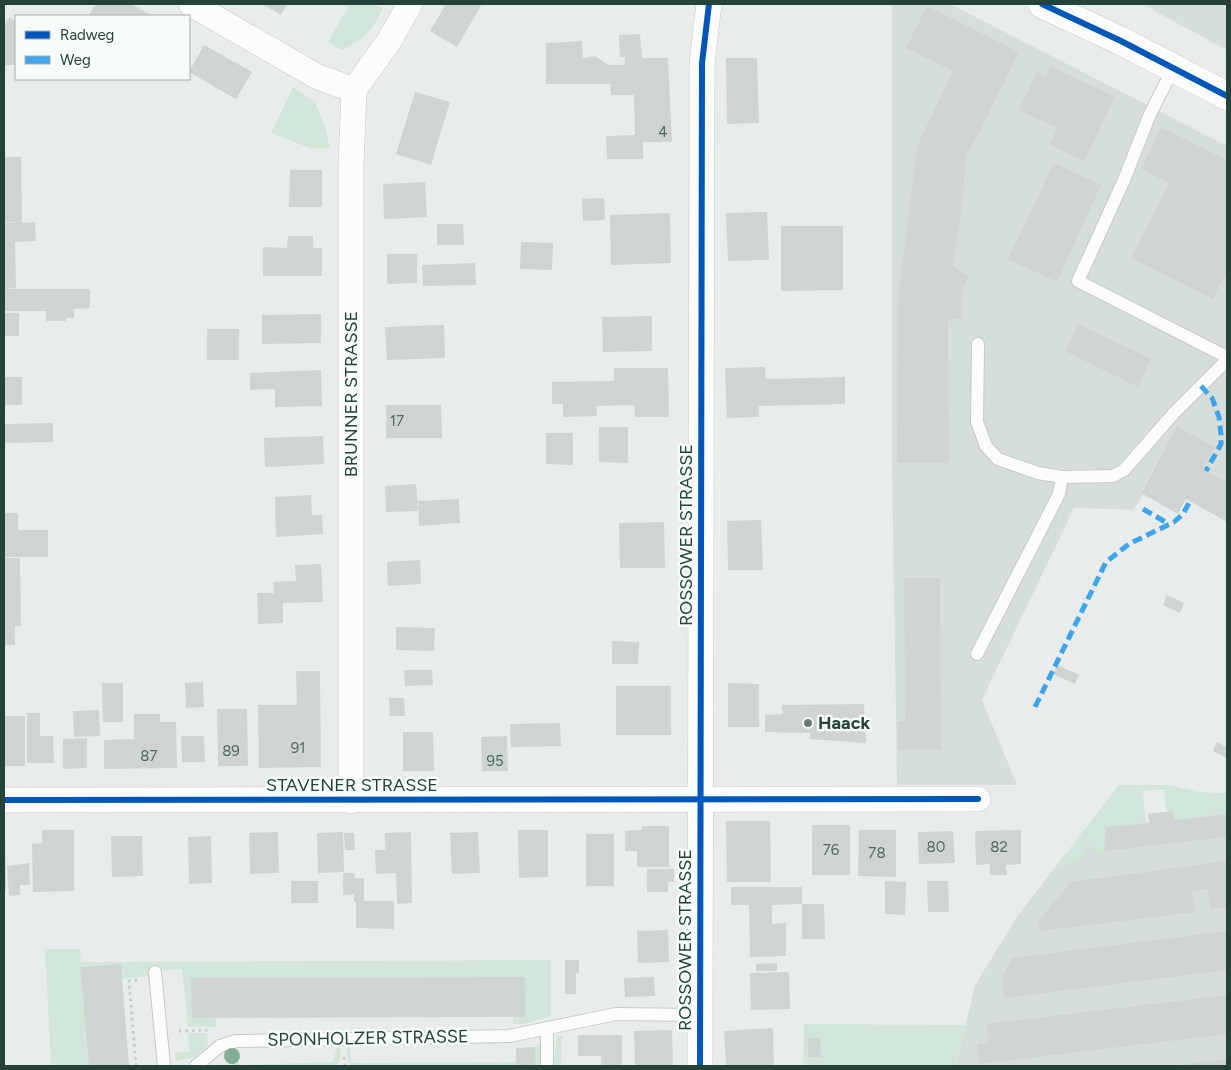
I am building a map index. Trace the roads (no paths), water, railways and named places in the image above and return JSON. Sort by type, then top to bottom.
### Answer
[{"type":"main road","points":[[1046,5],[1227,96]]},
{"type":"street","points":[[191,4],[318,77],[354,90],[388,41],[410,4]]},
{"type":"street","name":"ROSSOWER STRASSE","points":[[700,1066],[702,63],[709,4]]},
{"type":"street","name":"BRUNNER STRASSE","points":[[351,801],[351,166],[354,90]]},
{"type":"street","name":"STAVENER STRASSE","points":[[4,800],[978,799]]},
{"type":"lane","points":[[978,344],[977,422],[986,446],[998,460],[1038,473],[1062,477],[1113,476],[1124,470],[1174,413],[1227,358],[1078,281],[1124,180],[1150,114],[1173,68]]},
{"type":"lane","points":[[977,654],[1059,494],[1062,477]]},
{"type":"lane","points":[[156,976],[164,1066]]},
{"type":"lane","name":"SPONHOLZER STRASSE","points":[[196,1066],[220,1046],[236,1041],[509,1036],[616,1014],[699,1015]]},
{"type":"lane","points":[[547,1028],[547,1066]]},
{"type":"place","name":"Haack","points":[[808,723]]}]
